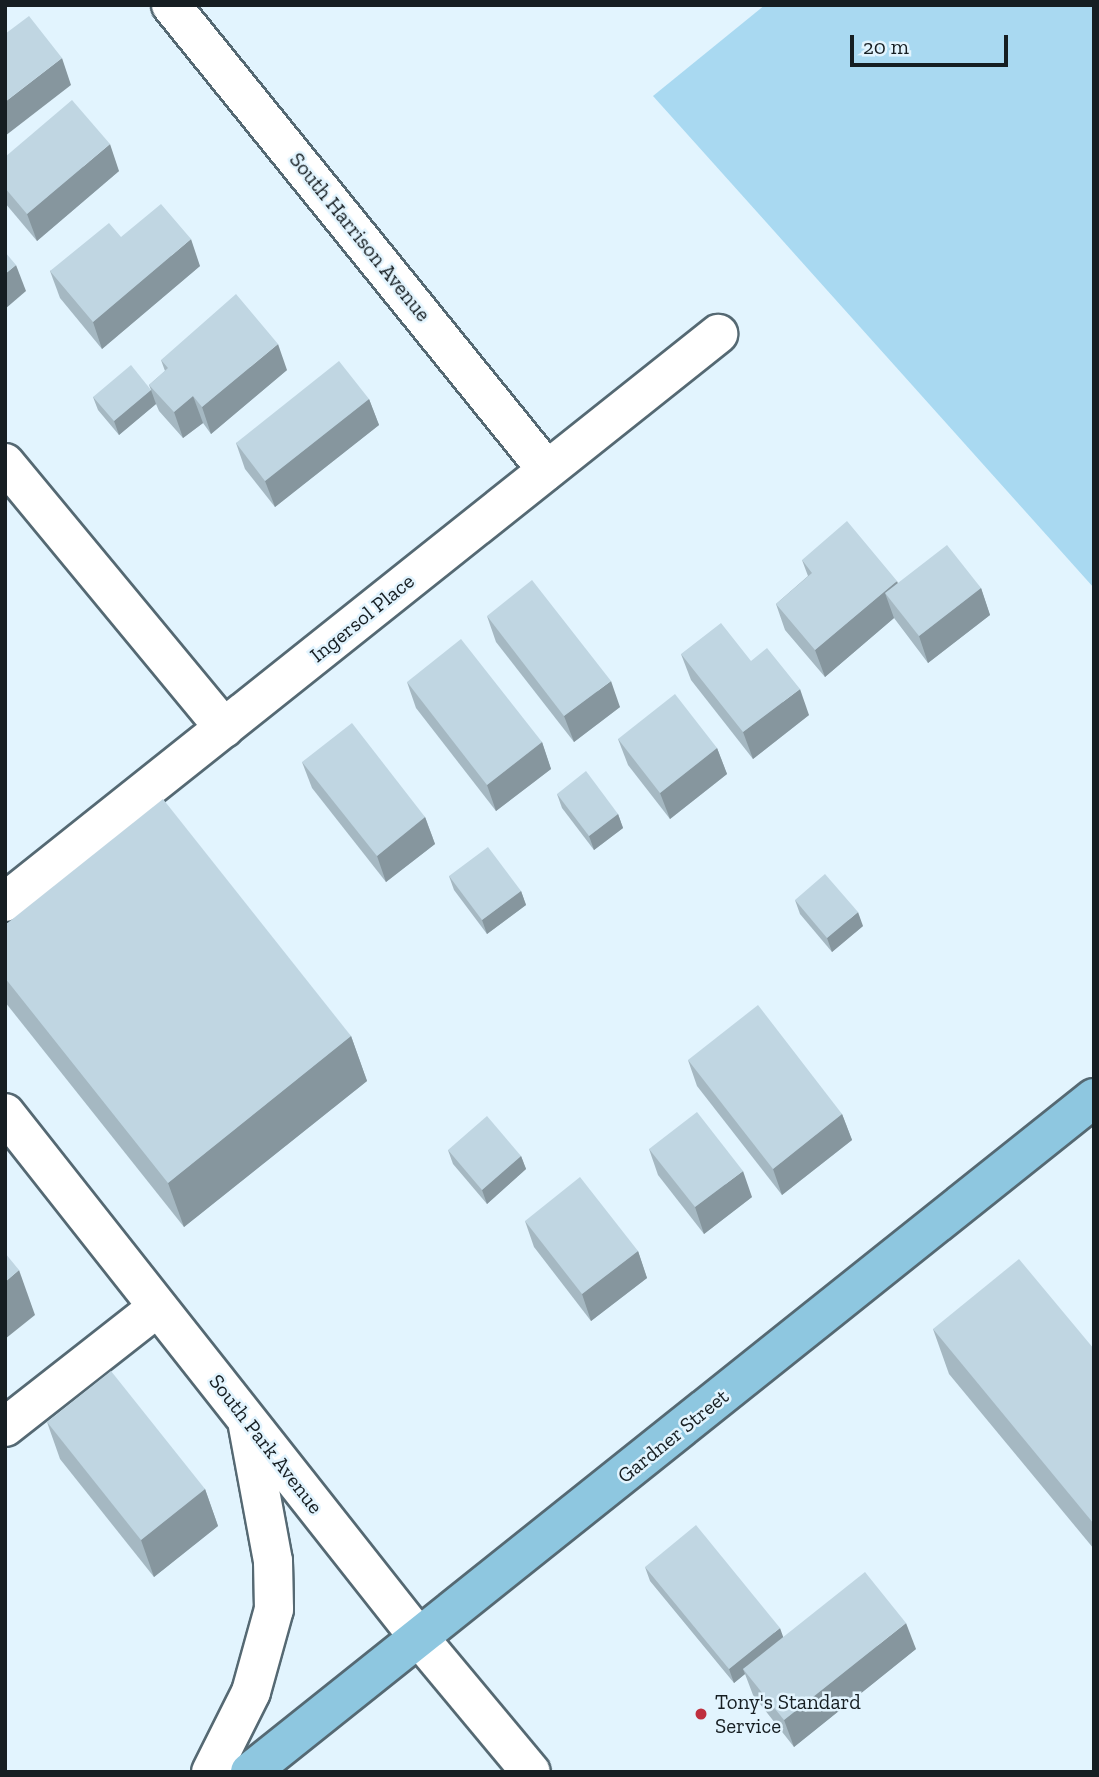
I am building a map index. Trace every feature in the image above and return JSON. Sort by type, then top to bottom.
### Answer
[{"type":"main road","name":"Gardner Street","points":[[250,1772],[420,1639],[1094,1098]]},
{"type":"street","name":"South Harrison Avenue","points":[[171,5],[547,470]]},
{"type":"street","name":"Ingersol Place","points":[[5,902],[718,334]]},
{"type":"street","points":[[5,463],[224,728]]},
{"type":"street","name":"South Park Avenue","points":[[5,1113],[420,1639],[531,1772]]},
{"type":"street","points":[[5,1427],[158,1307]]},
{"type":"street","points":[[211,1772],[251,1692],[274,1609],[272,1561],[247,1420]]},
{"type":"shaded area","points":[[765,5],[1094,5],[1094,588],[653,96]]},
{"type":"building","points":[[29,16],[62,58],[5,102],[5,34]]},
{"type":"building","points":[[72,100],[110,144],[27,214],[5,188],[5,157]]},
{"type":"building","points":[[161,204],[191,239],[93,322],[50,271],[109,223],[121,237]]},
{"type":"building","points":[[5,252],[16,265],[5,274]]},
{"type":"building","points":[[236,294],[278,344],[202,407],[193,396],[174,412],[149,385],[168,368],[161,360]]},
{"type":"building","points":[[339,361],[369,399],[265,481],[236,443]]},
{"type":"building","points":[[131,365],[151,390],[114,421],[93,397]]},
{"type":"building","points":[[847,521],[897,581],[815,650],[776,604],[812,573],[802,560]]},
{"type":"building","points":[[947,545],[981,588],[919,636],[885,593]]},
{"type":"building","points":[[532,580],[611,681],[564,716],[487,616]]},
{"type":"building","points":[[721,623],[751,661],[767,648],[800,689],[743,732],[681,654]]},
{"type":"building","points":[[461,639],[542,742],[487,785],[407,682]]},
{"type":"building","points":[[675,694],[717,748],[660,793],[618,739]]},
{"type":"building","points":[[352,723],[425,817],[377,856],[302,762]]},
{"type":"building","points":[[586,771],[618,814],[589,836],[557,794]]},
{"type":"building","points":[[163,799],[351,1036],[168,1183],[5,978],[5,925]]},
{"type":"building","points":[[488,847],[521,891],[482,920],[449,876]]},
{"type":"building","points":[[825,874],[858,912],[827,938],[795,900]]},
{"type":"building","points":[[758,1005],[842,1114],[773,1169],[688,1060]]},
{"type":"building","points":[[697,1112],[743,1171],[695,1207],[649,1149]]},
{"type":"building","points":[[487,1116],[521,1156],[482,1190],[448,1150]]},
{"type":"building","points":[[580,1177],[638,1251],[582,1294],[525,1221]]},
{"type":"building","points":[[5,1253],[19,1270],[5,1282]]},
{"type":"building","points":[[1019,1259],[1094,1349],[1094,1524],[933,1329]]},
{"type":"building","points":[[111,1371],[205,1489],[141,1540],[47,1422]]},
{"type":"building","points":[[696,1525],[780,1628],[729,1669],[645,1567]]},
{"type":"building","points":[[865,1572],[906,1623],[784,1720],[743,1669]]},
{"type":"place","name":"Tony's Standard Service","points":[[701,1714]]}]
